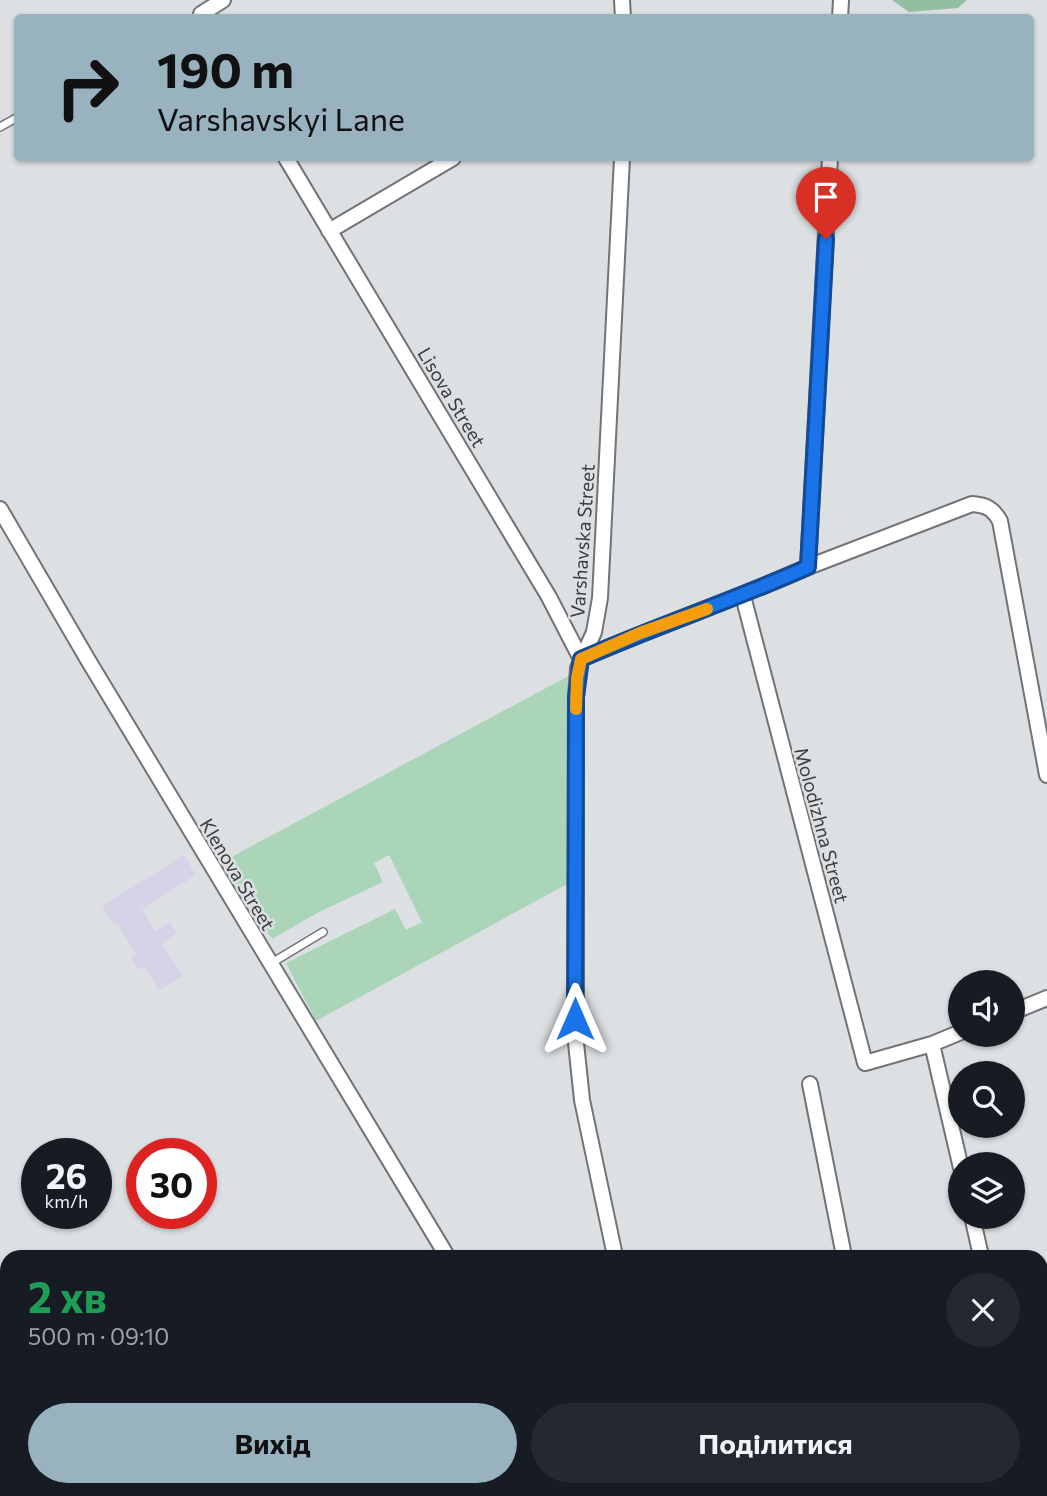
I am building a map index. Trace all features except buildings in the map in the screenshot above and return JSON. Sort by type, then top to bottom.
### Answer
[{"type":"street","points":[[203,14],[223,0]]},
{"type":"street","name":"Lisova Street","points":[[288,161],[550,597],[581,659]]},
{"type":"street","points":[[329,231],[448,161]]},
{"type":"street","name":"Varshavska Street","points":[[614,1250],[582,1100],[576,1043],[576,697],[581,659],[594,632],[600,598],[622,161]]},
{"type":"street","points":[[808,567],[830,161]]},
{"type":"street","points":[[581,659],[640,633],[743,596],[808,567],[972,504],[985,505],[994,511],[1000,521],[1047,775]]},
{"type":"street","name":"Klenova Street","points":[[0,509],[270,965],[443,1250]]},
{"type":"street","points":[[0,543],[14,534]]},
{"type":"street","name":"Molodizhna Street","points":[[743,596],[864,1063],[932,1044]]},
{"type":"street","points":[[1025,1007],[1047,998]]},
{"type":"street","points":[[948,1037],[932,1044],[957,1152]]},
{"type":"street","points":[[810,1084],[843,1250]]},
{"type":"street","points":[[975,1229],[980,1250]]},
{"type":"lane","points":[[270,965],[323,932]]},
{"type":"shaded area","points":[[184,855],[196,875],[142,909],[155,931],[170,922],[177,933],[162,943],[182,976],[159,990],[144,967],[139,970],[131,958],[136,954],[117,923],[114,925],[102,906]]},
{"type":"green space","points":[[892,0],[967,0],[958,8],[909,12]]},
{"type":"green space","points":[[574,673],[569,883],[316,1021],[286,963],[395,909],[406,930],[422,922],[389,855],[374,863],[383,882],[319,912],[272,939],[222,862]]},
{"type":"slow traffic","points":[[576,709],[581,659],[640,633],[707,609]]},
{"type":"route","points":[[575,1019],[576,697],[581,659],[640,633],[743,596],[808,567],[826,239]]}]
